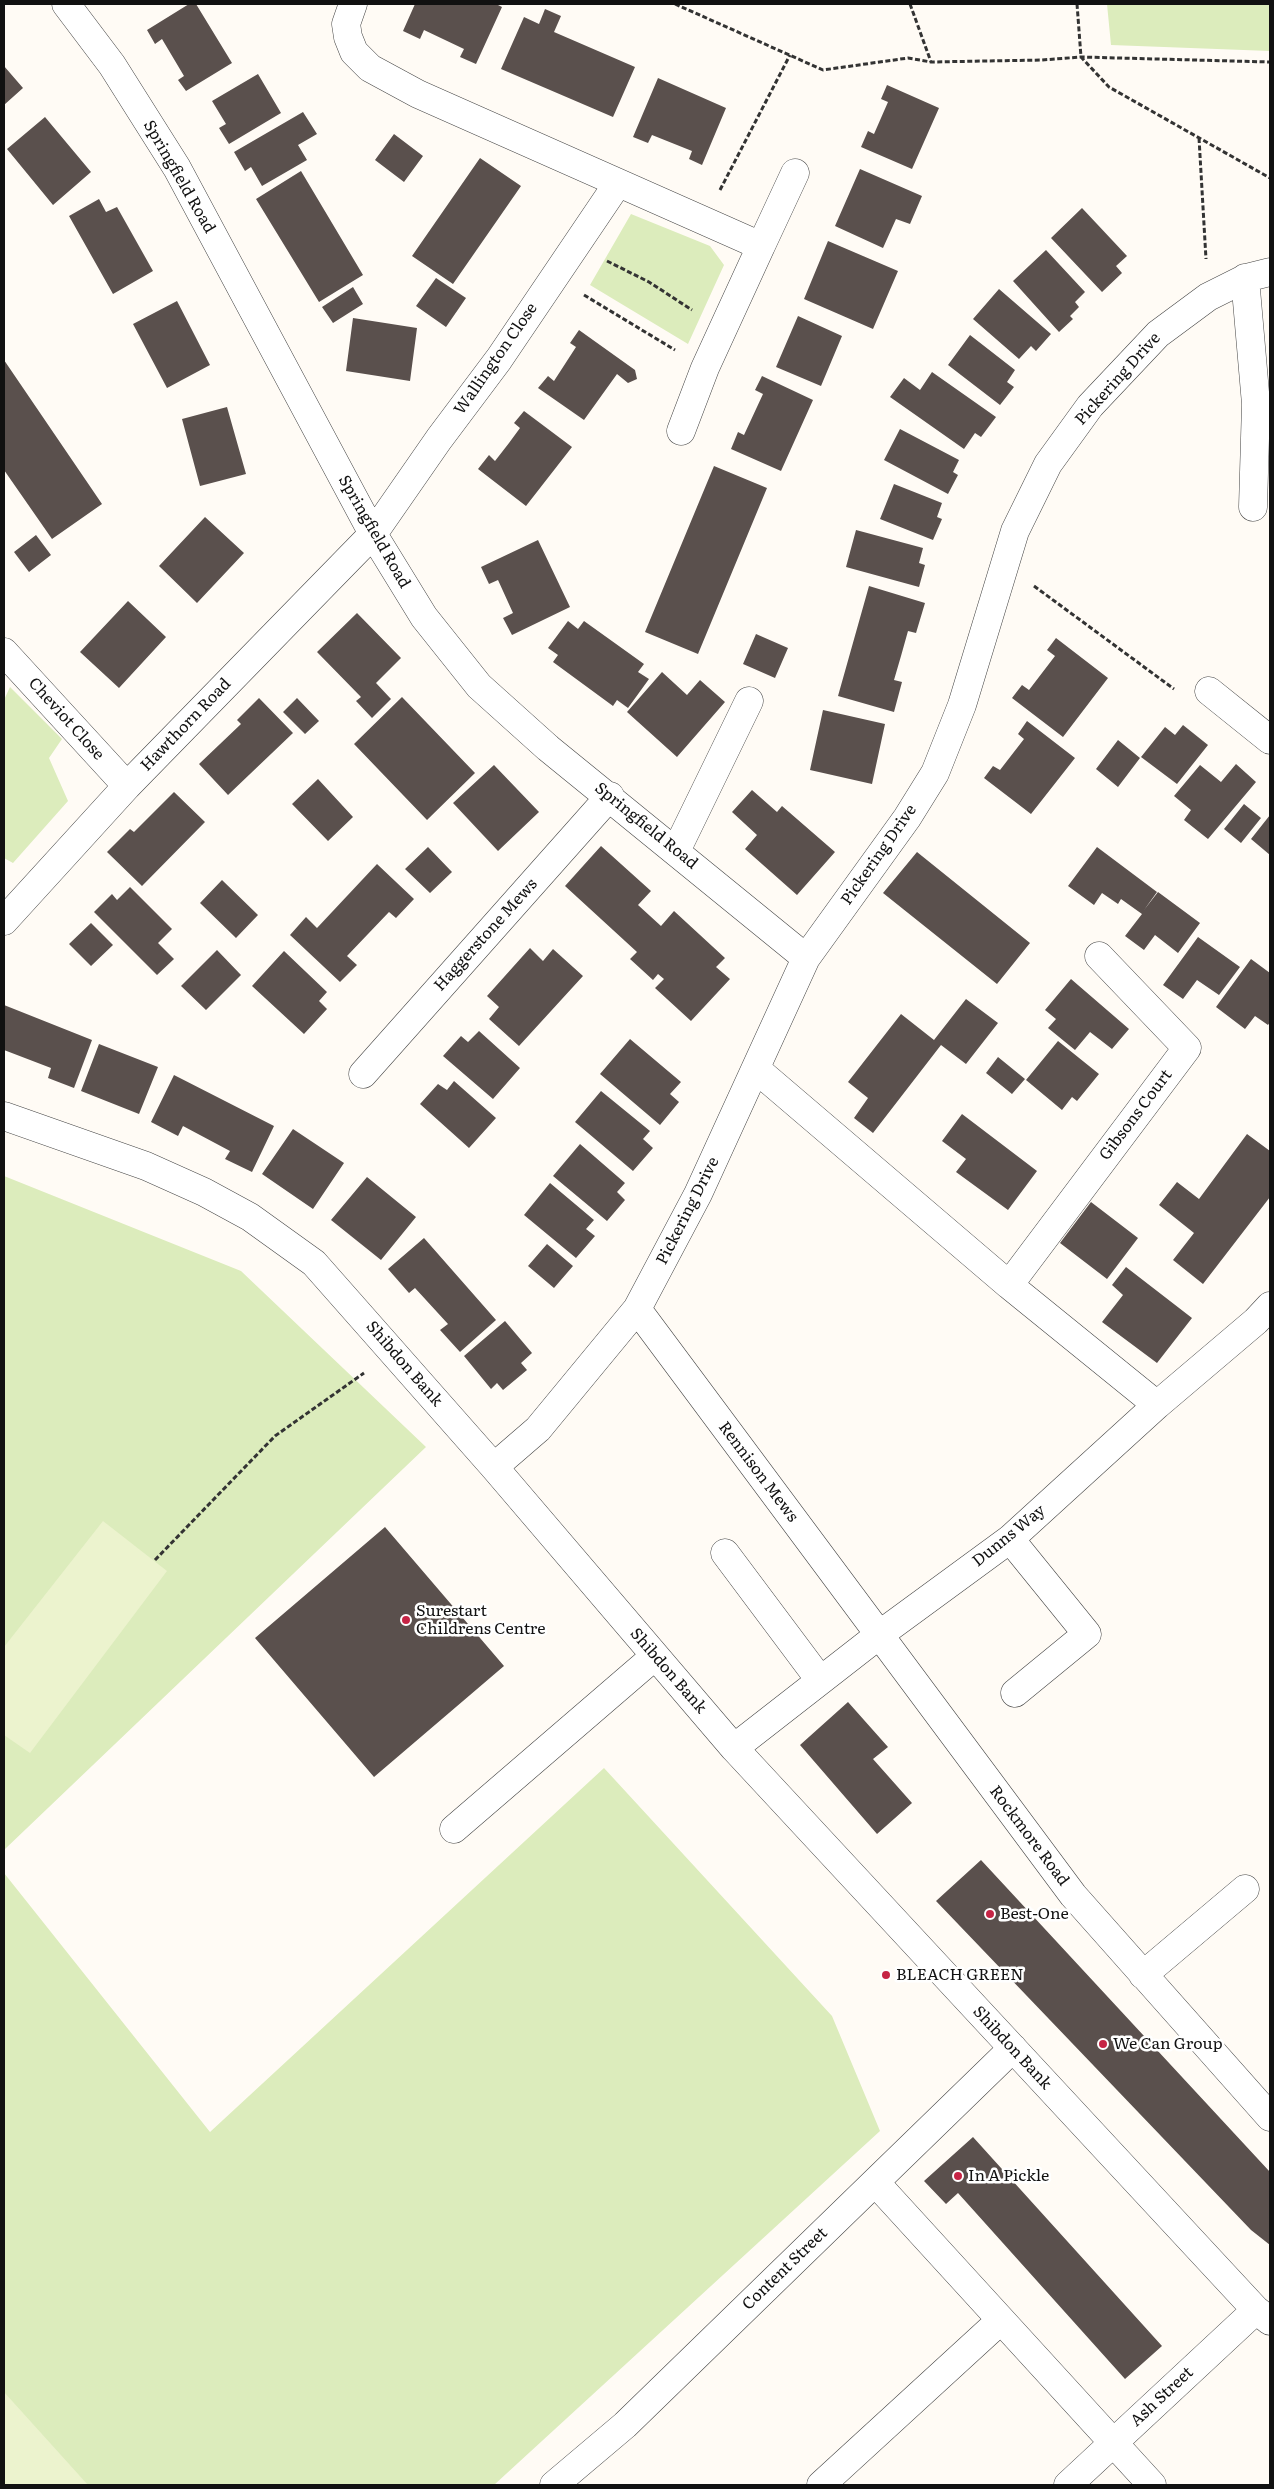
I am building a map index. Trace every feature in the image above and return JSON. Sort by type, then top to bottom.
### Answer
[{"type":"street","name":"Springfield Road","points":[[66,4],[112,65],[177,168],[373,534],[424,617],[479,686],[548,748],[610,796],[806,958]]},
{"type":"street","points":[[353,4],[346,24],[348,37],[354,52],[370,68],[418,94],[761,246]]},
{"type":"street","points":[[681,431],[720,333],[795,173]]},
{"type":"street","name":"Wallington Close","points":[[373,534],[439,439],[499,359],[618,183]]},
{"type":"street","points":[[1253,507],[1258,275]]},
{"type":"street","name":"Pickering Drive","points":[[494,1467],[538,1429],[638,1309],[698,1194],[806,958],[907,818],[935,773],[962,704],[1015,531],[1048,464],[1090,406],[1158,334],[1208,297],[1258,275]]},
{"type":"street","name":"Hawthorn Road","points":[[6,916],[127,786],[373,534]]},
{"type":"street","name":"Cheviot Close","points":[[4,652],[127,786]]},
{"type":"street","points":[[1209,691],[1270,740]]},
{"type":"street","points":[[676,851],[749,701]]},
{"type":"street","name":"Haggerstone Mews","points":[[363,1074],[610,796]]},
{"type":"street","name":"Gibsons Court","points":[[1009,1285],[1187,1048],[1099,956]]},
{"type":"street","points":[[756,1069],[1009,1285],[1157,1405]]},
{"type":"street","name":"Shibdon Bank","points":[[4,1116],[146,1166],[204,1192],[250,1217],[314,1263],[494,1467],[734,1748],[1263,2315]]},
{"type":"street","name":"Dunns Way","points":[[734,1748],[879,1635],[1010,1539],[1157,1405],[1256,1321],[1270,1306]]},
{"type":"street","name":"Rennison Mews","points":[[638,1309],[879,1635]]},
{"type":"street","points":[[1010,1539],[1087,1634],[1015,1693]]},
{"type":"street","points":[[725,1553],[820,1680]]},
{"type":"street","name":"Rockmore Road","points":[[879,1635],[1073,1896],[1268,2112]]},
{"type":"street","points":[[454,1829],[655,1656]]},
{"type":"street","points":[[1143,1975],[1245,1888]]},
{"type":"street","name":"Content Street","points":[[554,2485],[625,2425],[1013,2048]]},
{"type":"street","points":[[875,2182],[1152,2485]]},
{"type":"street","name":"Ash Street","points":[[1068,2485],[1113,2443],[1263,2315]]},
{"type":"street","points":[[822,2485],[1001,2320]]},
{"type":"path","points":[[675,4],[824,70],[908,58],[931,62],[1042,60],[1081,57],[1270,62]]},
{"type":"path","points":[[910,4],[931,62]]},
{"type":"path","points":[[1078,4],[1081,57],[1109,87],[1270,178]]},
{"type":"path","points":[[704,221],[790,55]]},
{"type":"path","points":[[1199,137],[1208,297]]},
{"type":"path","points":[[574,246],[649,282],[702,316],[720,333]]},
{"type":"path","points":[[553,277],[705,368]]},
{"type":"path","points":[[1005,565],[1174,690],[1209,691]]},
{"type":"path","points":[[155,1560],[275,1436],[394,1352]]},
{"type":"green space","points":[[1107,4],[1270,4],[1270,51],[1111,45]]},
{"type":"green space","points":[[631,214],[710,246],[724,265],[688,344],[590,285]]},
{"type":"green space","points":[[10,687],[62,739],[49,758],[68,801],[13,863],[4,858],[4,700]]},
{"type":"green space","points":[[4,1176],[241,1271],[426,1447],[4,1850]]},
{"type":"green space","points":[[103,1521],[167,1571],[30,1753],[4,1735],[4,1647]]},
{"type":"green space","points":[[604,1768],[832,2016],[880,2131],[494,2485],[4,2485],[4,1873],[210,2132]]},
{"type":"green space","points":[[4,2392],[88,2485],[4,2485]]},
{"type":"building","points":[[189,4],[196,4],[232,63],[186,91],[178,80],[184,76],[162,39],[155,44],[147,30]]},
{"type":"building","points":[[415,4],[496,4],[502,7],[476,64],[460,57],[464,49],[424,30],[420,39],[403,31]]},
{"type":"building","points":[[545,9],[561,16],[554,32],[635,67],[613,117],[501,69],[524,17],[539,24]]},
{"type":"building","points":[[4,66],[23,88],[4,105]]},
{"type":"building","points":[[258,74],[281,113],[229,144],[219,128],[226,124],[212,101]]},
{"type":"building","points":[[658,78],[726,108],[702,165],[689,159],[692,151],[652,135],[648,143],[633,137]]},
{"type":"building","points":[[887,85],[939,108],[912,169],[861,147],[868,131],[874,134],[888,102],[881,99]]},
{"type":"building","points":[[303,112],[317,134],[298,145],[307,160],[262,186],[251,167],[245,171],[234,152]]},
{"type":"building","points":[[45,117],[91,172],[53,205],[7,149]]},
{"type":"building","points":[[394,134],[423,156],[404,182],[375,160]]},
{"type":"building","points":[[480,158],[521,186],[453,284],[412,256]]},
{"type":"building","points":[[860,169],[922,196],[910,224],[896,219],[883,248],[835,226]]},
{"type":"building","points":[[301,171],[363,275],[319,302],[256,199]]},
{"type":"building","points":[[99,199],[106,212],[117,207],[153,271],[113,294],[69,216]]},
{"type":"building","points":[[1082,208],[1127,256],[1116,266],[1122,273],[1102,292],[1051,238]]},
{"type":"building","points":[[828,241],[898,271],[873,329],[804,299]]},
{"type":"building","points":[[1046,250],[1085,292],[1075,302],[1079,307],[1070,316],[1073,319],[1059,332],[1013,281]]},
{"type":"building","points":[[436,278],[466,298],[446,327],[416,306]]},
{"type":"building","points":[[353,287],[363,304],[333,323],[322,307]]},
{"type":"building","points":[[999,289],[1051,334],[1036,351],[1031,346],[1019,359],[973,319]]},
{"type":"building","points":[[177,301],[210,365],[167,388],[133,324]]},
{"type":"building","points":[[798,316],[842,336],[821,386],[776,367]]},
{"type":"building","points":[[353,318],[417,328],[410,381],[346,371]]},
{"type":"building","points":[[579,330],[635,370],[637,379],[628,383],[617,374],[584,420],[538,388],[548,376],[554,381],[576,347],[570,343]]},
{"type":"building","points":[[970,335],[1015,370],[1007,382],[1014,387],[1000,405],[948,365]]},
{"type":"building","points":[[4,360],[102,504],[52,539],[4,470]]},
{"type":"building","points":[[932,372],[996,417],[981,437],[975,433],[964,449],[890,397],[904,378],[920,390]]},
{"type":"building","points":[[762,376],[813,400],[781,471],[731,449],[738,432],[744,435],[763,394],[755,390]]},
{"type":"building","points":[[227,407],[246,474],[200,486],[182,419]]},
{"type":"building","points":[[524,411],[572,447],[526,506],[478,469],[489,455],[495,461],[520,428],[514,423]]},
{"type":"building","points":[[900,429],[959,460],[953,472],[958,475],[948,494],[884,460]]},
{"type":"building","points":[[714,466],[767,488],[698,654],[645,632]]},
{"type":"building","points":[[894,484],[942,503],[937,517],[942,519],[933,540],[880,519]]},
{"type":"building","points":[[205,517],[244,553],[197,603],[159,566]]},
{"type":"building","points":[[856,530],[923,548],[919,563],[925,565],[919,587],[846,567]]},
{"type":"building","points":[[36,535],[51,555],[29,572],[14,552]]},
{"type":"building","points":[[538,540],[570,607],[512,635],[503,618],[513,613],[498,580],[489,584],[481,567]]},
{"type":"building","points":[[869,586],[925,603],[916,633],[908,631],[894,680],[902,682],[894,712],[838,696]]},
{"type":"building","points":[[128,601],[166,637],[119,688],[80,652]]},
{"type":"building","points":[[357,613],[401,658],[376,683],[391,699],[372,718],[356,701],[361,697],[317,652]]},
{"type":"building","points":[[568,621],[578,629],[584,621],[644,664],[638,672],[649,679],[628,708],[617,700],[613,706],[553,662],[558,655],[548,648]]},
{"type":"building","points":[[756,634],[788,648],[775,678],[743,664]]},
{"type":"building","points":[[1056,638],[1108,678],[1063,737],[1012,698],[1022,685],[1029,690],[1055,656],[1047,650]]},
{"type":"building","points":[[662,672],[687,695],[700,680],[725,702],[677,757],[627,712]]},
{"type":"building","points":[[402,697],[475,773],[427,820],[354,744]]},
{"type":"building","points":[[259,698],[293,733],[228,795],[199,764],[241,724],[237,720]]},
{"type":"building","points":[[297,698],[319,721],[305,734],[283,712]]},
{"type":"building","points":[[823,710],[885,724],[872,784],[810,770]]},
{"type":"building","points":[[1027,721],[1075,758],[1031,814],[984,778],[993,766],[1000,770],[1024,739],[1018,734]]},
{"type":"building","points":[[1183,725],[1208,745],[1177,784],[1141,757],[1165,727],[1175,735]]},
{"type":"building","points":[[1118,740],[1140,758],[1118,787],[1096,769]]},
{"type":"building","points":[[1236,764],[1256,782],[1208,839],[1184,820],[1191,810],[1174,796],[1200,765],[1221,782]]},
{"type":"building","points":[[494,765],[539,812],[498,851],[453,803]]},
{"type":"building","points":[[318,779],[353,817],[328,841],[292,804]]},
{"type":"building","points":[[752,790],[777,812],[782,806],[835,852],[797,895],[745,849],[757,835],[732,812]]},
{"type":"building","points":[[174,792],[205,822],[142,886],[107,852],[130,829],[134,832]]},
{"type":"building","points":[[1244,804],[1261,818],[1241,843],[1224,829]]},
{"type":"building","points":[[1270,815],[1270,855],[1251,839]]},
{"type":"building","points":[[601,846],[651,891],[638,905],[661,926],[674,911],[725,958],[716,967],[730,979],[691,1021],[655,988],[664,979],[658,974],[653,980],[630,959],[637,952],[565,886]]},
{"type":"building","points":[[428,847],[452,872],[430,893],[405,869]]},
{"type":"building","points":[[1097,847],[1157,892],[1144,910],[1158,892],[1200,923],[1178,953],[1155,935],[1144,950],[1125,936],[1142,914],[1121,899],[1118,904],[1102,893],[1094,905],[1068,886]]},
{"type":"building","points":[[917,852],[1030,943],[997,984],[883,893]]},
{"type":"building","points":[[377,864],[414,899],[396,918],[389,912],[347,956],[357,965],[340,982],[290,935],[306,917],[317,928]]},
{"type":"building","points":[[222,880],[258,915],[236,938],[200,903]]},
{"type":"building","points":[[130,887],[172,929],[158,943],[174,959],[157,975],[94,912],[112,894],[117,900]]},
{"type":"building","points":[[91,923],[113,945],[91,966],[69,944]]},
{"type":"building","points":[[1198,937],[1240,967],[1219,995],[1197,980],[1183,999],[1163,985]]},
{"type":"building","points":[[530,948],[543,961],[553,949],[583,976],[519,1046],[489,1019],[499,1007],[487,996]]},
{"type":"building","points":[[217,950],[241,975],[206,1010],[181,986]]},
{"type":"building","points":[[284,951],[327,992],[319,1001],[327,1009],[304,1034],[252,986]]},
{"type":"building","points":[[1251,959],[1270,973],[1270,1022],[1268,1025],[1255,1016],[1245,1029],[1216,1007]]},
{"type":"building","points":[[1071,979],[1129,1029],[1112,1049],[1090,1032],[1075,1050],[1048,1028],[1056,1019],[1045,1010]]},
{"type":"building","points":[[966,999],[998,1023],[966,1064],[941,1045],[873,1133],[854,1118],[868,1098],[848,1082],[901,1014],[934,1040]]},
{"type":"building","points":[[4,1005],[92,1040],[74,1088],[48,1078],[51,1068],[4,1050]]},
{"type":"building","points":[[479,1031],[520,1068],[493,1099],[443,1056],[461,1036],[468,1042]]},
{"type":"building","points":[[630,1039],[681,1082],[670,1094],[679,1102],[660,1125],[600,1074]]},
{"type":"building","points":[[1058,1041],[1099,1074],[1077,1101],[1072,1097],[1062,1110],[1026,1080]]},
{"type":"building","points":[[99,1044],[158,1067],[139,1114],[81,1091]]},
{"type":"building","points":[[998,1057],[1025,1079],[1012,1094],[986,1073]]},
{"type":"building","points":[[174,1075],[274,1126],[252,1172],[225,1159],[230,1151],[183,1126],[178,1136],[151,1122]]},
{"type":"building","points":[[454,1081],[496,1118],[469,1148],[420,1104],[438,1084],[447,1090]]},
{"type":"building","points":[[601,1091],[650,1131],[643,1139],[653,1148],[633,1171],[575,1122]]},
{"type":"building","points":[[962,1114],[1037,1171],[1008,1210],[956,1172],[966,1159],[942,1141]]},
{"type":"building","points":[[293,1129],[344,1163],[313,1209],[262,1174]]},
{"type":"building","points":[[1247,1134],[1270,1151],[1270,1197],[1203,1284],[1173,1260],[1194,1233],[1159,1205],[1177,1182],[1199,1199]]},
{"type":"building","points":[[580,1144],[625,1183],[617,1192],[625,1200],[607,1221],[553,1176]]},
{"type":"building","points":[[367,1177],[416,1217],[381,1260],[331,1220]]},
{"type":"building","points":[[550,1183],[594,1220],[586,1229],[595,1236],[576,1258],[524,1215]]},
{"type":"building","points":[[1091,1202],[1138,1238],[1107,1279],[1060,1243]]},
{"type":"building","points":[[424,1238],[496,1320],[460,1352],[440,1330],[448,1324],[415,1288],[409,1293],[388,1269]]},
{"type":"building","points":[[547,1244],[573,1266],[554,1288],[528,1266]]},
{"type":"building","points":[[1126,1267],[1192,1318],[1157,1363],[1102,1322],[1123,1295],[1112,1285]]},
{"type":"building","points":[[505,1321],[532,1353],[521,1363],[527,1370],[503,1390],[497,1383],[491,1389],[464,1356]]},
{"type":"building","points":[[385,1527],[504,1666],[374,1777],[255,1638]]},
{"type":"building","points":[[848,1702],[888,1747],[873,1759],[912,1803],[877,1834],[800,1745]]},
{"type":"building","points":[[981,1860],[1270,2172],[1270,2245],[1251,2230],[936,1901]]},
{"type":"building","points":[[973,2137],[1162,2346],[1125,2379],[958,2193],[946,2204],[924,2181]]},
{"type":"place","name":"Surestart Childrens Centre","points":[[406,1620]]},
{"type":"place","name":"Best-One","points":[[990,1914]]},
{"type":"place","name":"BLEACH GREEN","points":[[886,1975]]},
{"type":"place","name":"We Can Group","points":[[1103,2044]]},
{"type":"place","name":"In A Pickle","points":[[958,2176]]}]
